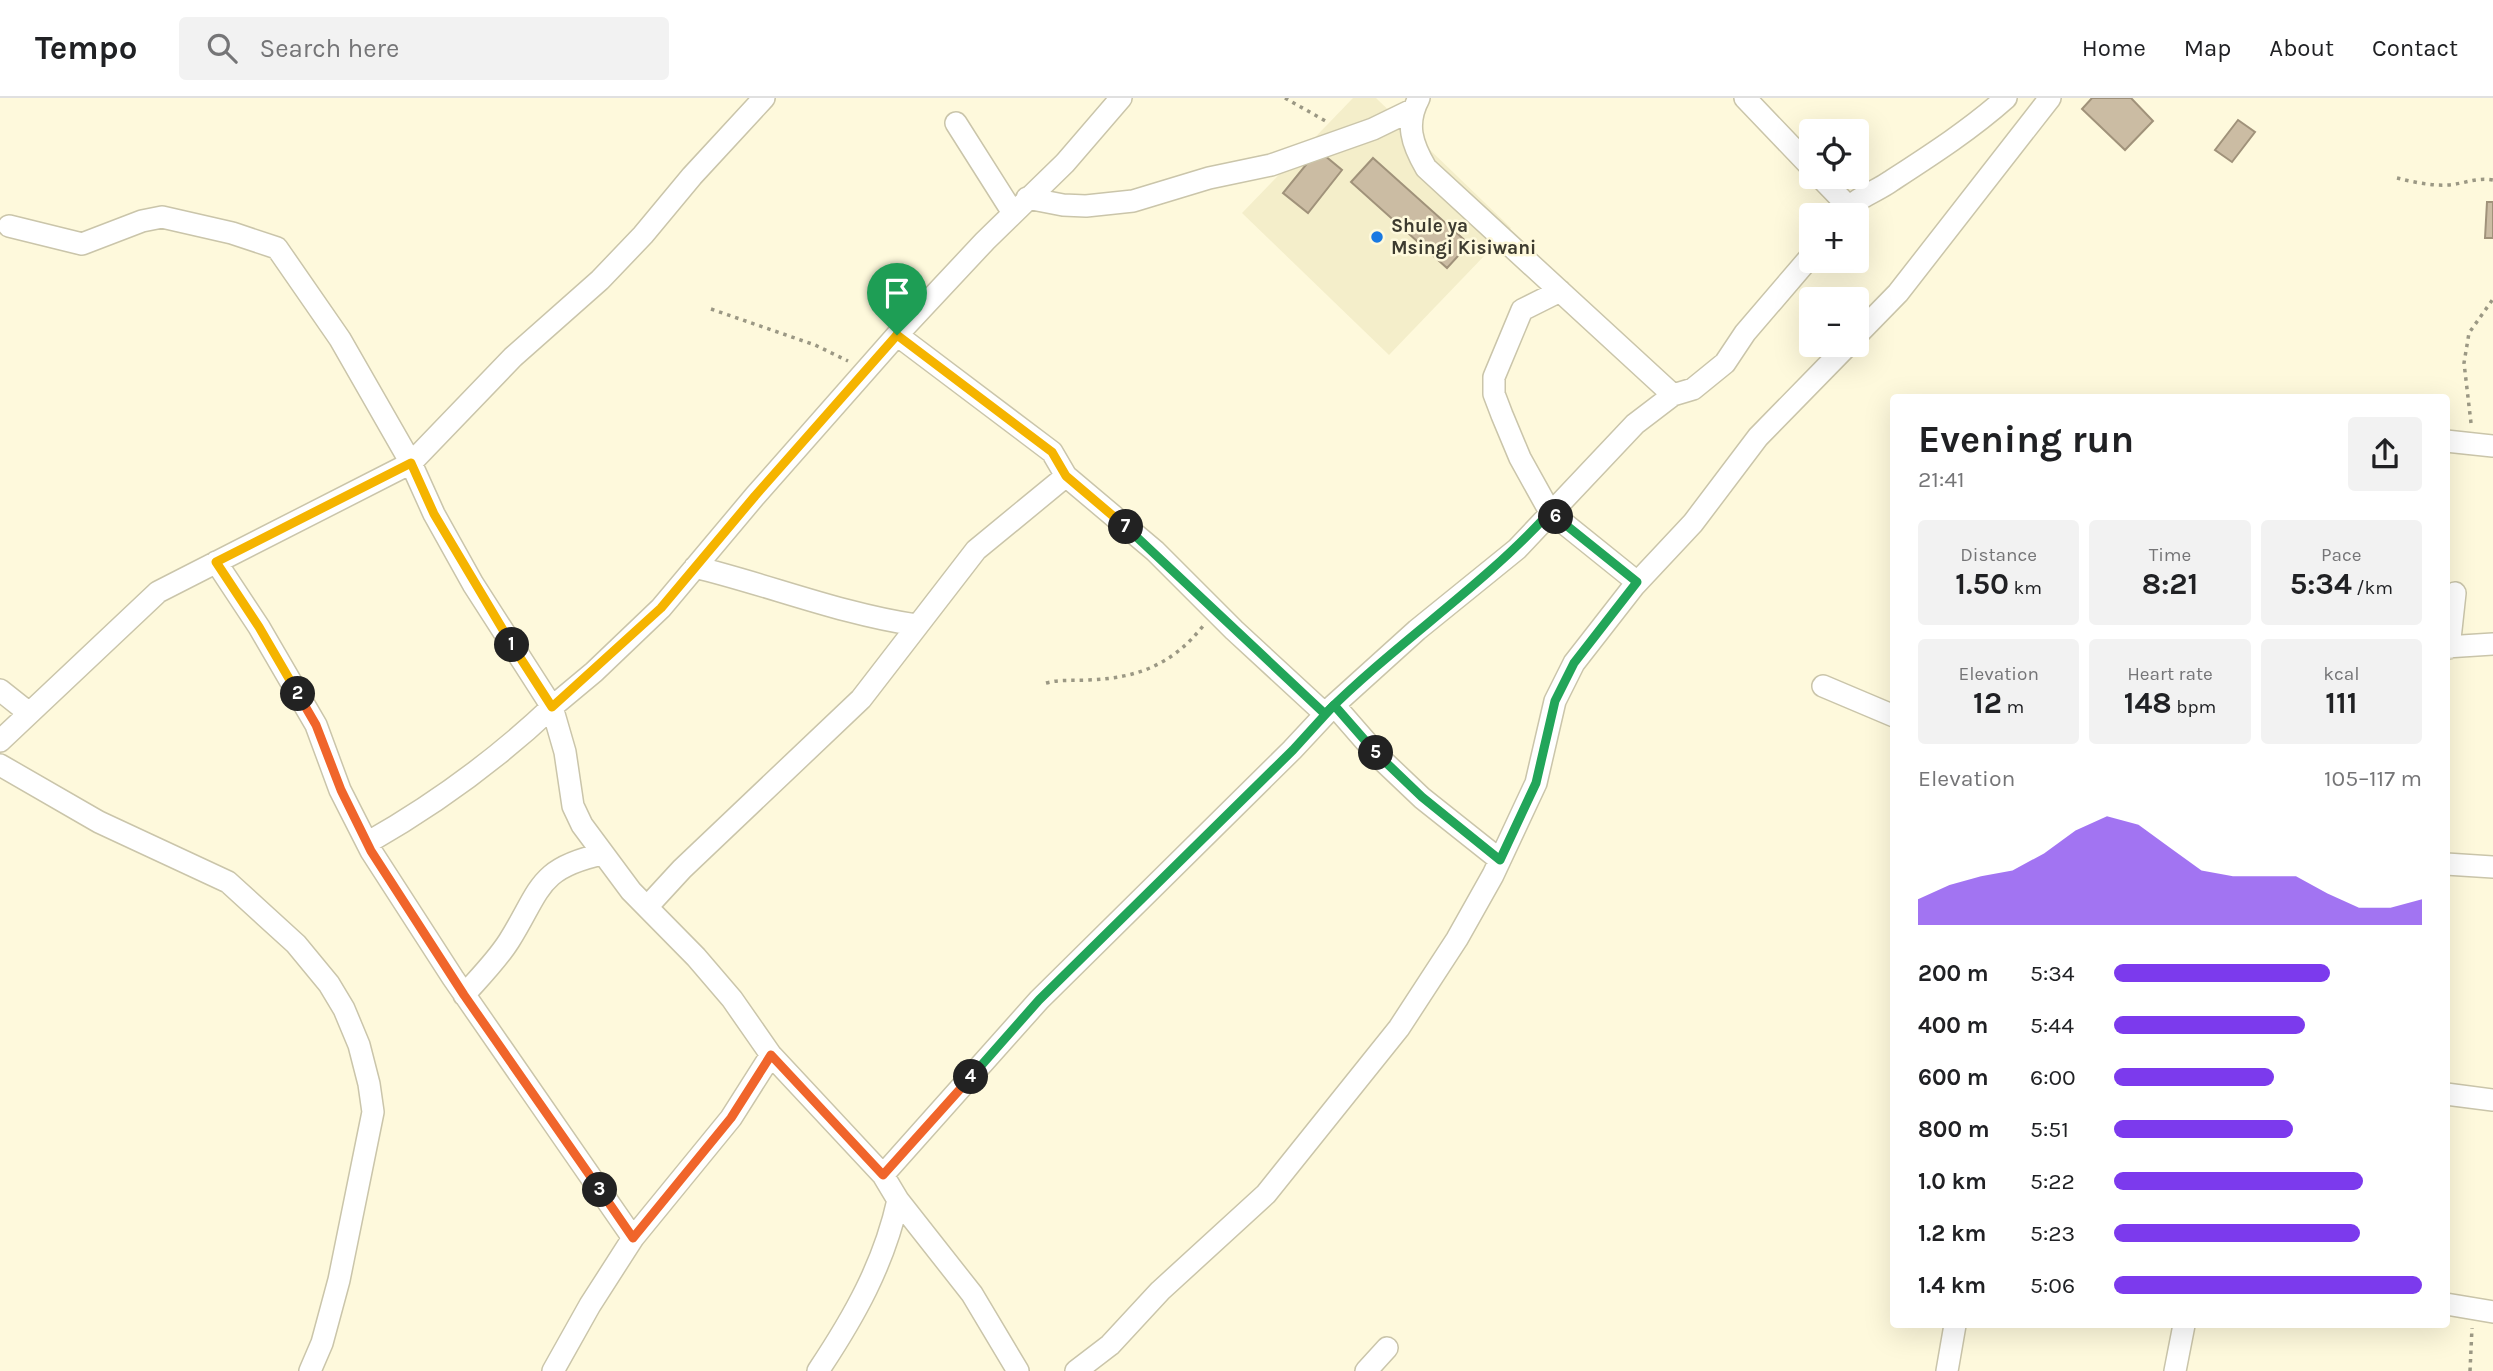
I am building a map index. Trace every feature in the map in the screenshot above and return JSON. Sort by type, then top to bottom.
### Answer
[{"type":"street","points":[[0,741],[158,592],[411,463],[513,357],[600,280],[764,98]]},
{"type":"street","points":[[367,843],[448,793],[527,732],[661,608],[897,335],[1020,206],[1065,163],[1121,98]]},
{"type":"street","points":[[1745,98],[1799,154]]},
{"type":"street","points":[[1858,203],[1975,125],[2006,98]]},
{"type":"street","points":[[1869,323],[1898,293],[1957,215],[1996,171],[2050,98]]},
{"type":"street","points":[[1020,206],[1086,206],[1133,201],[1231,172],[1271,165],[1373,129],[1416,104]]},
{"type":"street","points":[[1416,104],[1410,121],[1414,148],[1426,168],[1673,395]]},
{"type":"street","points":[[956,123],[1020,206]]},
{"type":"street","points":[[9,226],[82,244],[142,221],[162,218],[232,233],[276,248],[340,339],[411,463],[434,514],[473,584],[552,707],[565,752],[573,806],[582,825],[631,891],[696,957],[732,999],[771,1055],[883,1175],[898,1200],[972,1294],[1018,1371]]},
{"type":"street","points":[[883,1175],[1039,1000],[1293,750],[1330,710],[1417,630],[1517,549],[1635,424],[1673,395],[1693,389],[1724,363],[1745,333],[1799,270]]},
{"type":"street","points":[[1560,291],[1522,310],[1494,377],[1494,394],[1520,458],[1550,512],[1637,582]]},
{"type":"street","points":[[897,335],[1038,439],[1052,452],[1066,476],[1155,551],[1215,611],[1330,710],[1422,797],[1500,860]]},
{"type":"street","points":[[1076,1371],[1110,1345],[1160,1291],[1266,1194],[1399,1028],[1457,939],[1500,860],[1536,783],[1555,701],[1574,663],[1637,582],[1693,523],[1758,437],[1836,357]]},
{"type":"street","points":[[2450,442],[2485,446]]},
{"type":"street","points":[[647,907],[682,869],[861,699],[976,550],[1066,476]]},
{"type":"street","points":[[216,562],[259,627],[316,725],[341,790],[367,843],[464,995],[633,1238]]},
{"type":"street","points":[[695,567],[757,582],[873,619],[916,625]]},
{"type":"street","points":[[2450,632],[2455,593]]},
{"type":"street","points":[[2450,648],[2493,644]]},
{"type":"street","points":[[1823,686],[1890,714]]},
{"type":"street","points":[[0,690],[29,713]]},
{"type":"street","points":[[0,765],[99,822],[228,882],[296,944],[329,984],[344,1009],[359,1045],[373,1112],[339,1280],[322,1343],[310,1371]]},
{"type":"street","points":[[464,995],[508,943],[529,904],[549,875],[578,859],[603,853]]},
{"type":"street","points":[[2450,864],[2493,867]]},
{"type":"street","points":[[553,1371],[590,1305],[633,1238],[731,1118],[771,1055]]},
{"type":"street","points":[[2450,1095],[2493,1100]]},
{"type":"street","points":[[818,1371],[875,1276],[890,1236],[898,1200]]},
{"type":"street","points":[[2450,1305],[2484,1311]]},
{"type":"street","points":[[1947,1371],[1954,1328]]},
{"type":"street","points":[[2175,1371],[2183,1328]]},
{"type":"street","points":[[1366,1371],[1387,1348]]},
{"type":"path","points":[[1285,98],[1342,128],[1349,136]]},
{"type":"path","points":[[2397,177],[2414,183],[2447,185],[2471,179],[2493,180]]},
{"type":"path","points":[[2485,446],[2469,411],[2464,363],[2469,333],[2493,299]]},
{"type":"path","points":[[711,309],[815,345],[866,370]]},
{"type":"path","points":[[1046,683],[1060,679],[1078,681],[1126,678],[1149,671],[1195,635],[1215,611]]},
{"type":"path","points":[[2470,1371],[2484,1311]]},
{"type":"shaded area","points":[[1353,98],[1376,98],[1511,228],[1389,355],[1242,213]]},
{"type":"building","points":[[2092,98],[2131,98],[2153,121],[2125,150],[2082,109]]},
{"type":"building","points":[[2238,120],[2255,132],[2232,162],[2215,150]]},
{"type":"building","points":[[1318,150],[1342,170],[1308,213],[1283,193]]},
{"type":"building","points":[[1373,158],[1469,244],[1447,268],[1351,182]]},
{"type":"building","points":[[2487,202],[2493,202],[2493,238],[2485,238]]},
{"type":"place","name":"Shule ya Msingi Kisiwani","points":[[1377,237]]},
{"type":"route","points":[[897,335],[755,496],[661,608],[594,672],[552,707],[473,584],[434,514],[411,463],[216,562],[259,627],[316,725],[341,790],[371,851],[464,995],[633,1238],[731,1118],[771,1055],[883,1175],[1039,1000],[1128,909],[1293,750],[1334,705],[1381,758],[1422,797],[1500,860],[1536,783],[1555,701],[1574,663],[1637,582],[1550,512],[1517,549],[1417,630],[1381,661],[1334,705],[1325,714],[1234,630],[1155,551],[1066,476],[1052,452],[897,335]]}]
